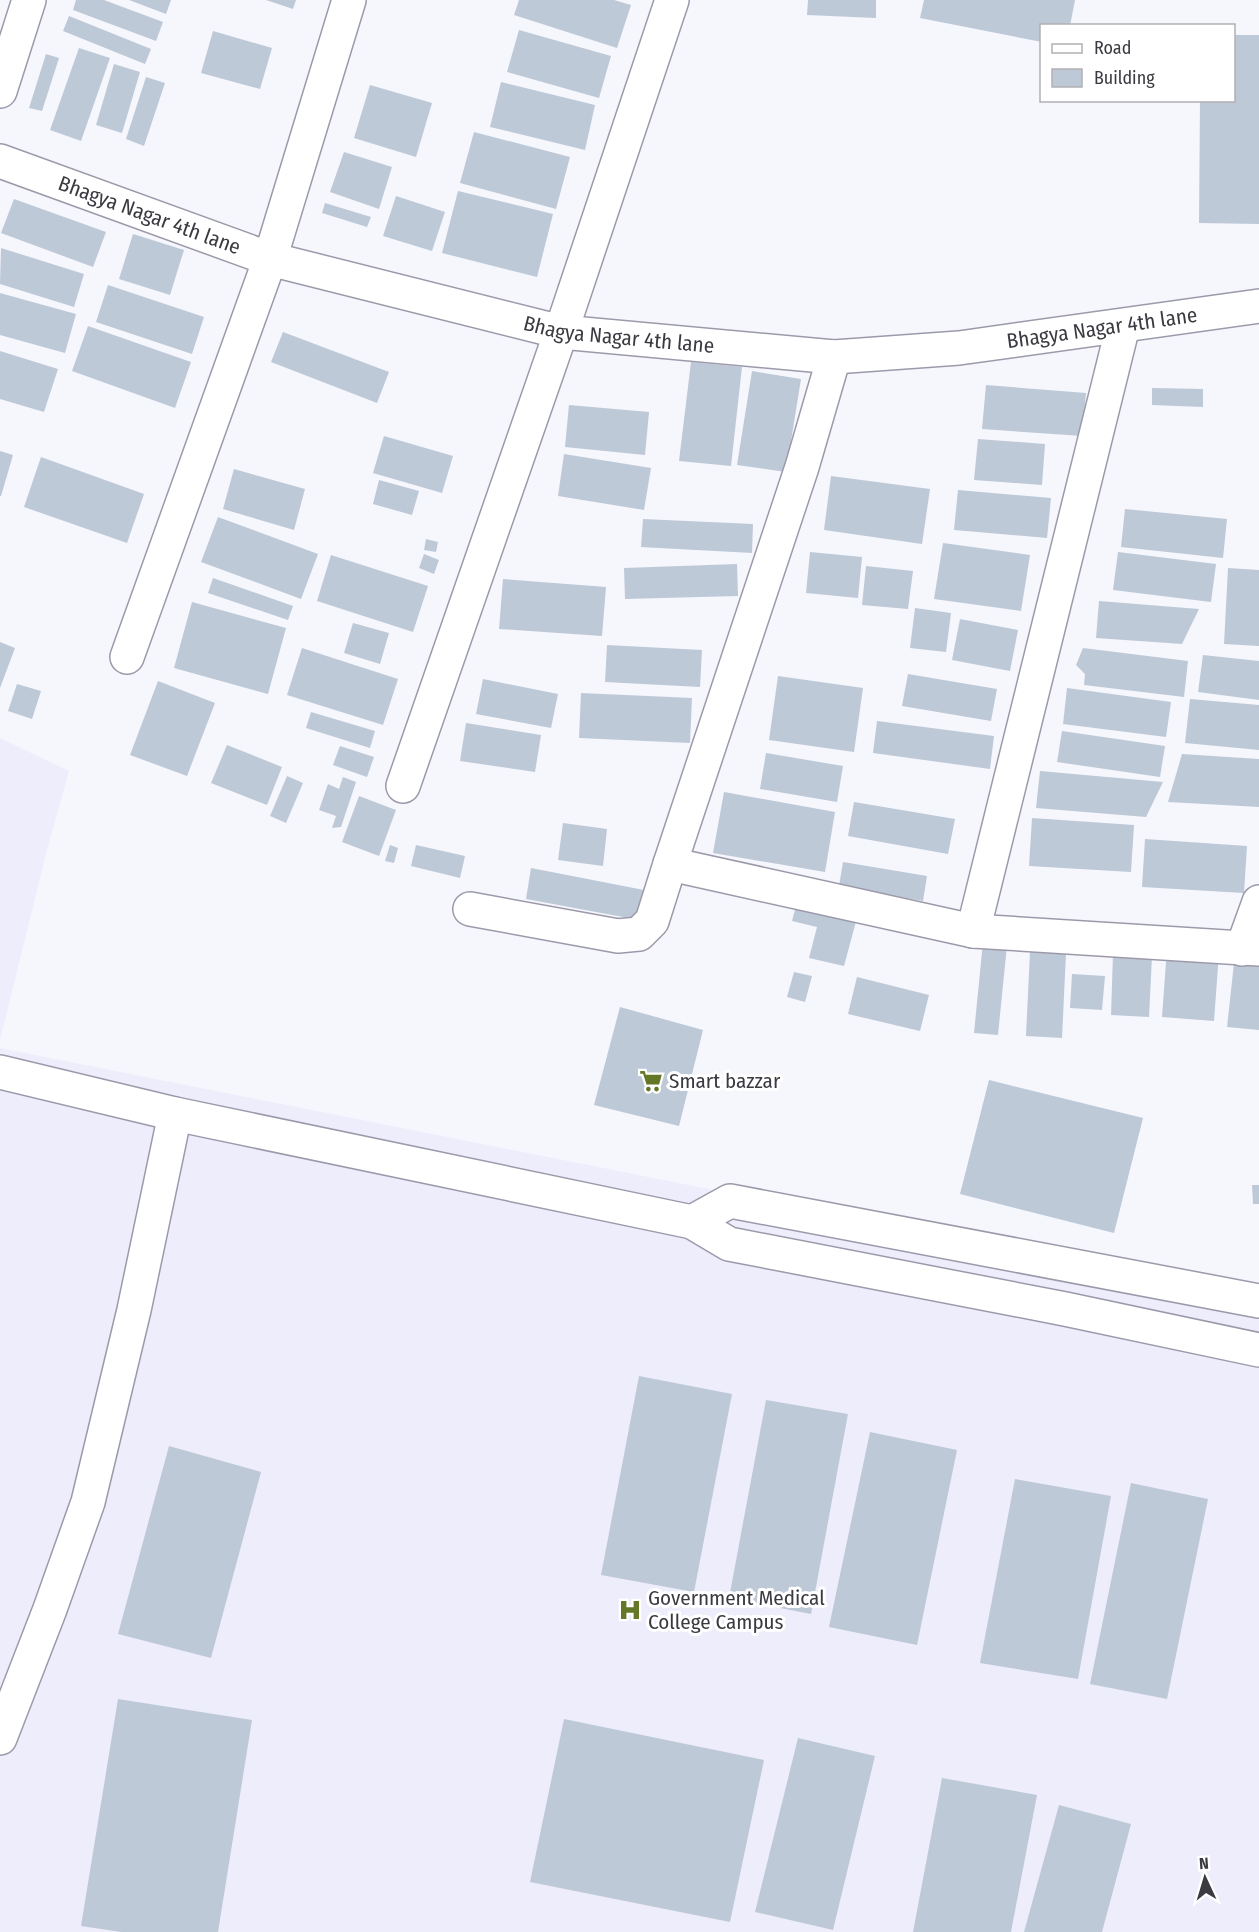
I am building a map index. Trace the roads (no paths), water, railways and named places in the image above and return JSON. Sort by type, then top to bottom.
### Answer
[{"type":"street","points":[[0,91],[29,0]]},
{"type":"street","points":[[127,657],[270,259],[349,0]]},
{"type":"street","points":[[403,786],[561,332],[672,0]]},
{"type":"street","name":"Bhagya Nagar 4th lane","points":[[0,160],[270,259],[561,332],[834,357],[959,348],[1259,306]]},
{"type":"street","points":[[973,931],[1123,326]]},
{"type":"street","points":[[470,909],[618,936],[639,934],[652,921],[802,467],[834,357]]},
{"type":"street","points":[[670,864],[973,931],[1251,949],[1259,902]]},
{"type":"street","points":[[0,1072],[175,1114],[692,1222],[729,1244],[1259,1350]]},
{"type":"street","points":[[0,1738],[88,1502],[134,1310],[175,1114]]},
{"type":"street","points":[[692,1222],[730,1201],[1259,1301]]},
{"type":"street","points":[[1132,1323],[1142,1279]]},
{"type":"place","name":"Smart bazzar","points":[[651,1081]]},
{"type":"place","name":"Government Medical College Campus","points":[[630,1610]]}]
